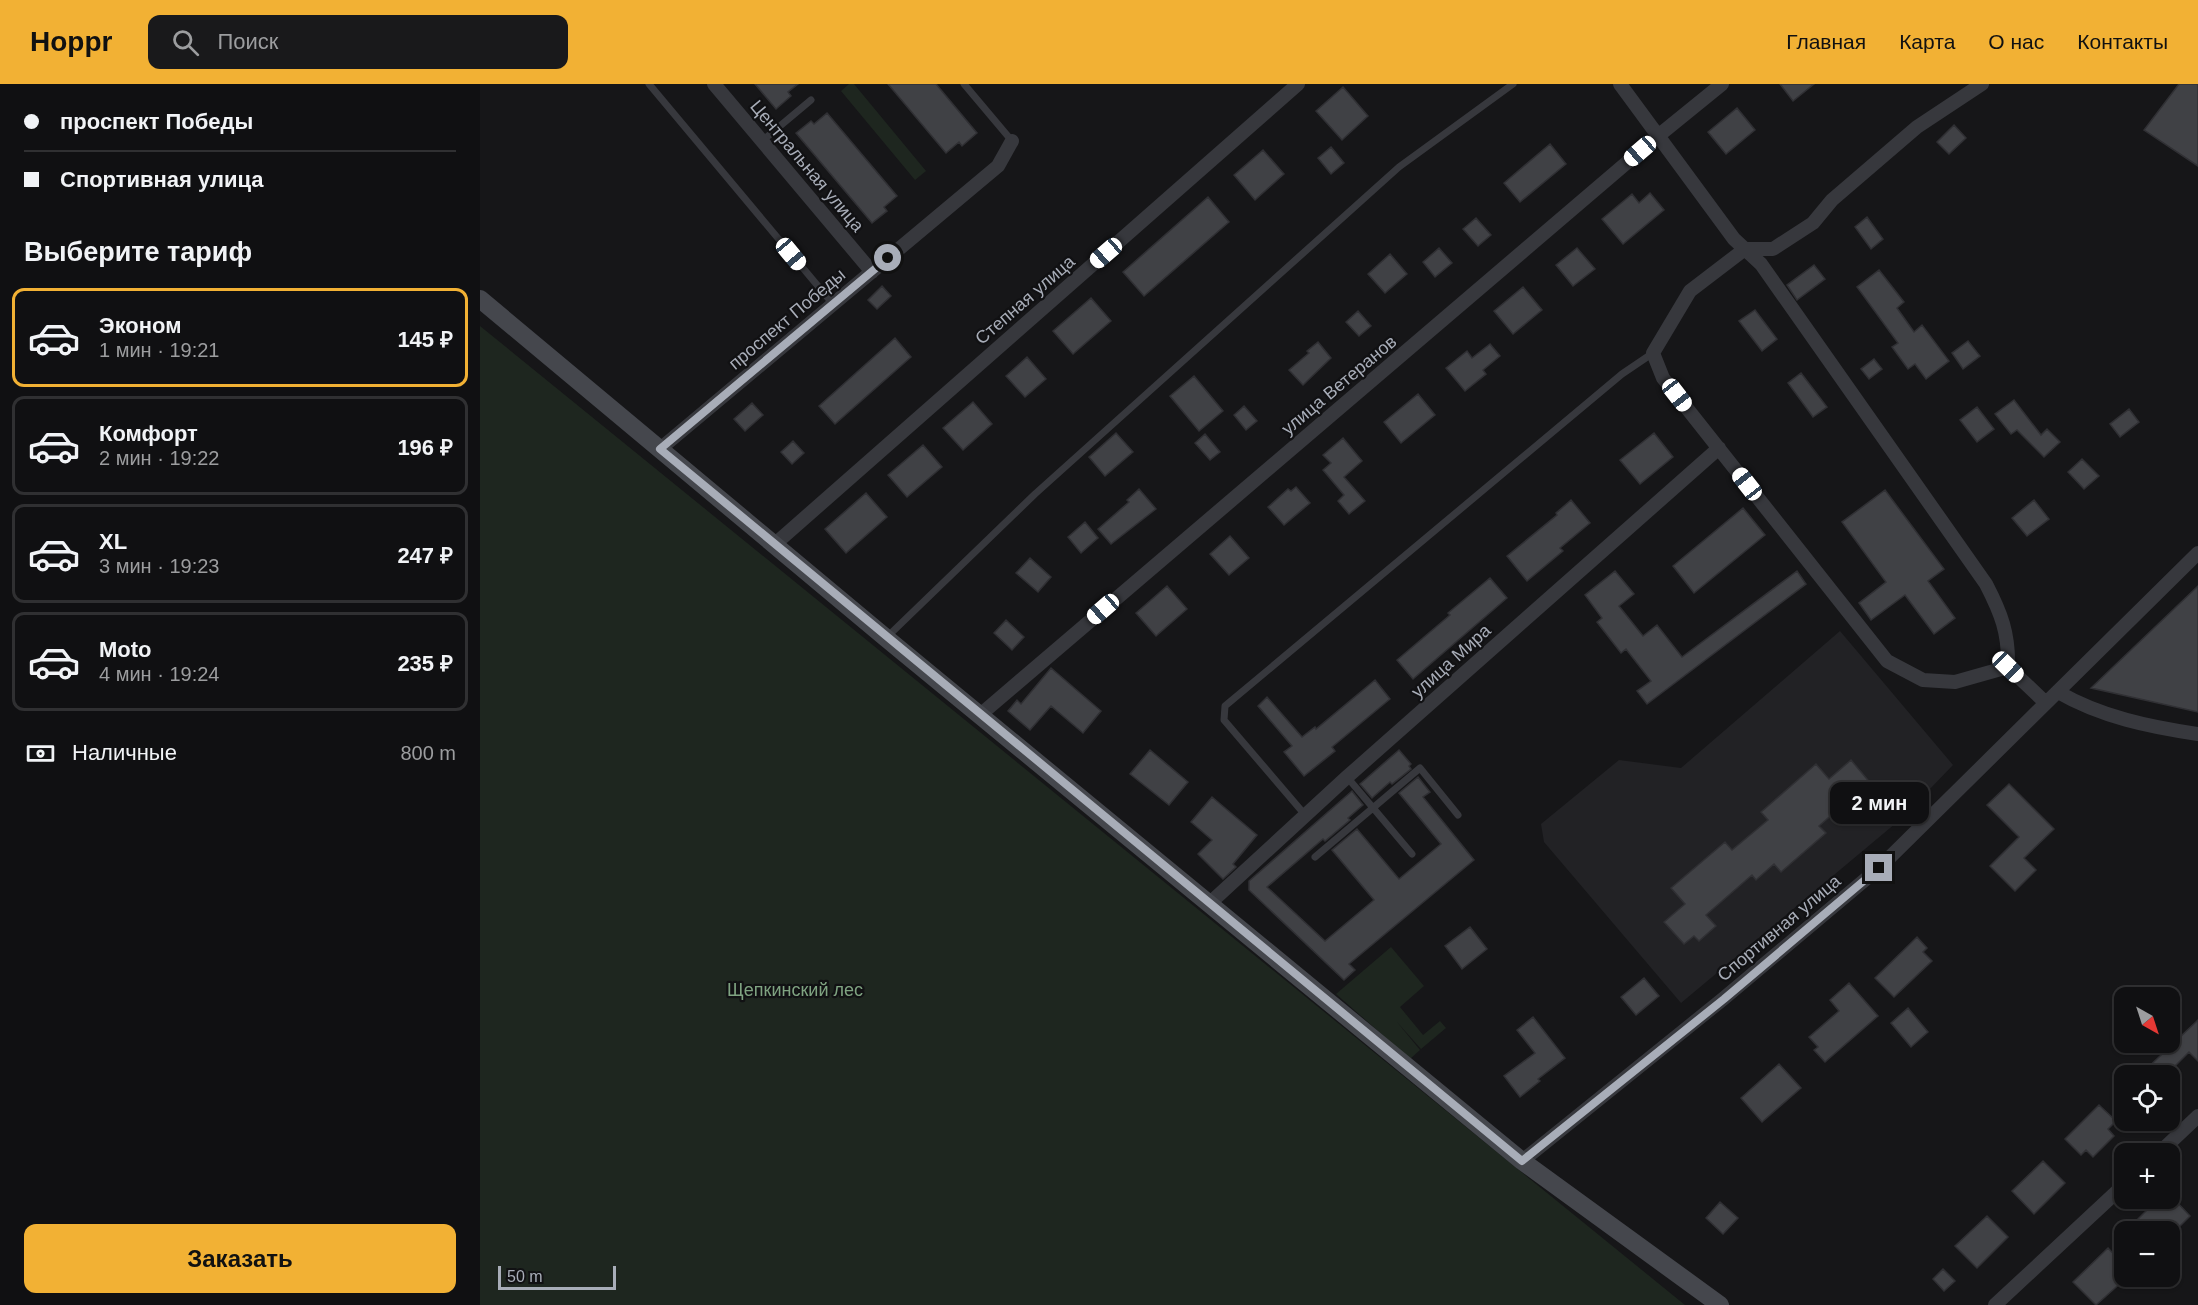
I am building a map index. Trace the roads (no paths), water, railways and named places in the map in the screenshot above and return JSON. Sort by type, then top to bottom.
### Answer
[{"type":"main road","points":[[480,299],[886,638],[1522,1161],[1720,1305]]},
{"type":"street","name":"Центральная улица","points":[[714,84],[872,272]]},
{"type":"street","name":"Степная улица","points":[[775,544],[1298,84]]},
{"type":"street","points":[[1620,84],[1734,239],[1761,264],[1986,584],[2001,614],[2009,644],[2008,667],[2046,703]]},
{"type":"street","name":"улица Ветеранов","points":[[980,715],[1658,136],[1722,84]]},
{"type":"street","points":[[1982,84],[1917,127],[1832,200],[1812,223],[1773,249],[1745,249],[1690,291],[1653,353],[1663,378],[1887,661],[1923,680],[1955,682],[2008,667]]},
{"type":"street","name":"проспект Победы","points":[[660,449],[998,166],[1012,141]]},
{"type":"street","name":"улица Мира","points":[[1209,904],[1347,777],[1719,448]]},
{"type":"street","name":"Спортивная улица","points":[[1522,1161],[1724,999],[1879,868],[2198,553]]},
{"type":"street","points":[[2058,692],[2076,702],[2156,728],[2198,734]]},
{"type":"street","points":[[2170,1143],[2198,1116]]},
{"type":"street","points":[[1995,1305],[2114,1194]]},
{"type":"lane","points":[[649,84],[833,304]]},
{"type":"lane","points":[[964,84],[1012,141]]},
{"type":"lane","points":[[886,638],[1035,494],[1399,167],[1513,84]]},
{"type":"lane","points":[[762,141],[811,100]]},
{"type":"lane","points":[[1305,816],[1224,720],[1225,706],[1622,374],[1653,353]]},
{"type":"lane","points":[[1315,856],[1420,768],[1458,815]]},
{"type":"lane","points":[[1347,777],[1413,854]]},
{"type":"park label","name":"Щепкинский лес","points":[[795,990]]}]
